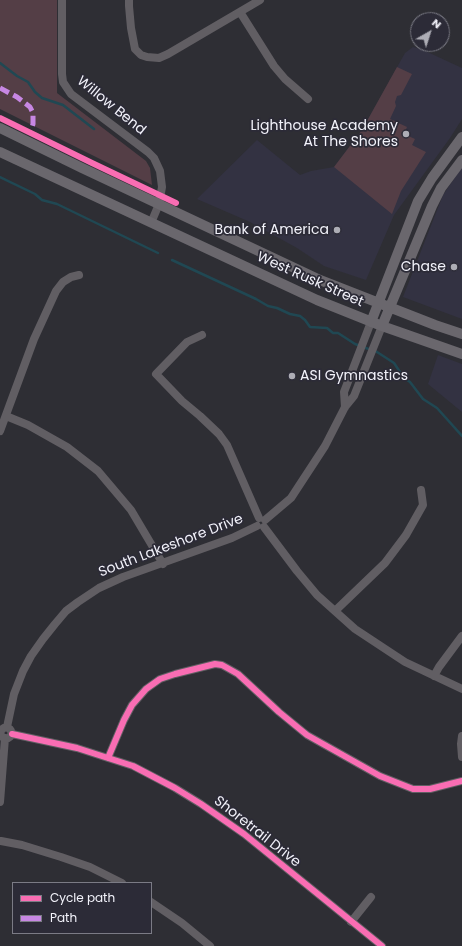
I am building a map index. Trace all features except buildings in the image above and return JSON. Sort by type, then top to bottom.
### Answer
[{"type":"main road","points":[[0,128],[320,280],[462,334]]},
{"type":"main road","points":[[371,322],[418,201],[432,178],[461,140]]},
{"type":"main road","name":"West Rusk Street","points":[[0,152],[317,300],[371,322],[462,354]]},
{"type":"main road","points":[[382,326],[432,206],[441,188],[462,160]]},
{"type":"street","name":"Willow Bend","points":[[62,0],[62,74],[64,83],[71,94],[152,155],[158,166],[162,181],[159,204],[151,223]]},
{"type":"street","points":[[130,0],[129,6],[132,38],[135,49],[147,57],[158,58],[168,54],[260,0]]},
{"type":"street","points":[[240,12],[274,66],[285,79],[308,99]]},
{"type":"street","points":[[0,431],[34,339],[56,291],[71,277],[79,275]]},
{"type":"street","name":"South Lakeshore Drive","points":[[344,407],[344,392],[371,322]]},
{"type":"street","name":"South Lakeshore Drive","points":[[0,802],[5,732],[11,705],[23,671],[43,639],[66,611],[99,588],[123,577],[163,564],[232,538],[261,522],[286,503],[298,489],[325,446],[344,407],[354,396],[382,326]]},
{"type":"street","points":[[202,335],[187,342],[156,374],[182,401],[219,434],[228,445],[261,522],[299,574],[317,595],[355,629],[405,662],[462,689]]},
{"type":"street","points":[[6,416],[28,425],[67,447],[98,471],[131,510],[163,564]]},
{"type":"street","points":[[335,611],[385,563],[406,535],[423,505],[421,490]]},
{"type":"street","points":[[434,676],[438,667],[462,636]]},
{"type":"street","points":[[108,758],[132,705],[146,689],[160,679],[215,664],[222,665],[238,674],[279,712],[307,734],[380,776],[413,789],[430,789],[462,781]]},
{"type":"street","name":"Shoretrail Drive","points":[[5,732],[77,748],[108,758],[132,766],[175,788],[244,834],[382,946]]},
{"type":"street","points":[[462,736],[462,757]]},
{"type":"street","points":[[0,841],[22,845],[61,856],[90,867],[120,882]]},
{"type":"street","points":[[351,922],[371,897]]},
{"type":"street","points":[[152,903],[182,923],[210,946]]},
{"type":"shaded area","points":[[0,0],[57,0],[57,93],[146,161],[150,168],[152,185],[0,109]]},
{"type":"shaded area","points":[[410,49],[410,52],[427,52],[462,68],[462,119],[394,215],[366,280],[324,266],[297,248],[250,222],[197,199],[257,140],[300,175],[311,171],[334,167],[362,130],[405,53]]},
{"type":"shaded area","points":[[397,67],[412,74],[401,95],[397,96],[395,102],[396,106],[390,119],[407,127],[404,134],[415,139],[412,145],[426,152],[401,191],[392,214],[334,167],[362,130]]},
{"type":"shaded area","points":[[462,167],[462,319],[403,297],[443,195]]},
{"type":"shaded area","points":[[438,355],[462,364],[462,412],[428,384]]},
{"type":"waterway","points":[[0,63],[17,76],[28,82],[35,92],[42,98],[63,105],[94,129]]},
{"type":"waterway","points":[[0,177],[35,194],[42,200],[57,204],[158,253]]},
{"type":"waterway","points":[[172,260],[268,306],[300,316],[310,327],[327,328],[333,333],[338,333],[355,344],[377,352],[394,363],[404,378],[410,382],[423,399],[437,408],[462,436]]},
{"type":"marked path","points":[[0,88],[17,97],[30,107],[33,115],[33,124],[30,133]]},
{"type":"cycle path","points":[[0,118],[176,203]]},
{"type":"cycle path","points":[[108,758],[132,705],[146,689],[160,679],[215,664],[222,665],[238,674],[279,712],[307,735],[380,776],[413,789],[430,789],[462,781]]},
{"type":"cycle path","points":[[12,734],[77,748],[133,766],[175,788],[244,834],[382,946]]},
{"type":"place","name":"Lighthouse Academy At The Shores","points":[[406,134]]},
{"type":"place","name":"Bank of America","points":[[337,230]]},
{"type":"place","name":"Chase","points":[[454,267]]},
{"type":"place","name":"ASI Gymnastics","points":[[292,376]]}]
